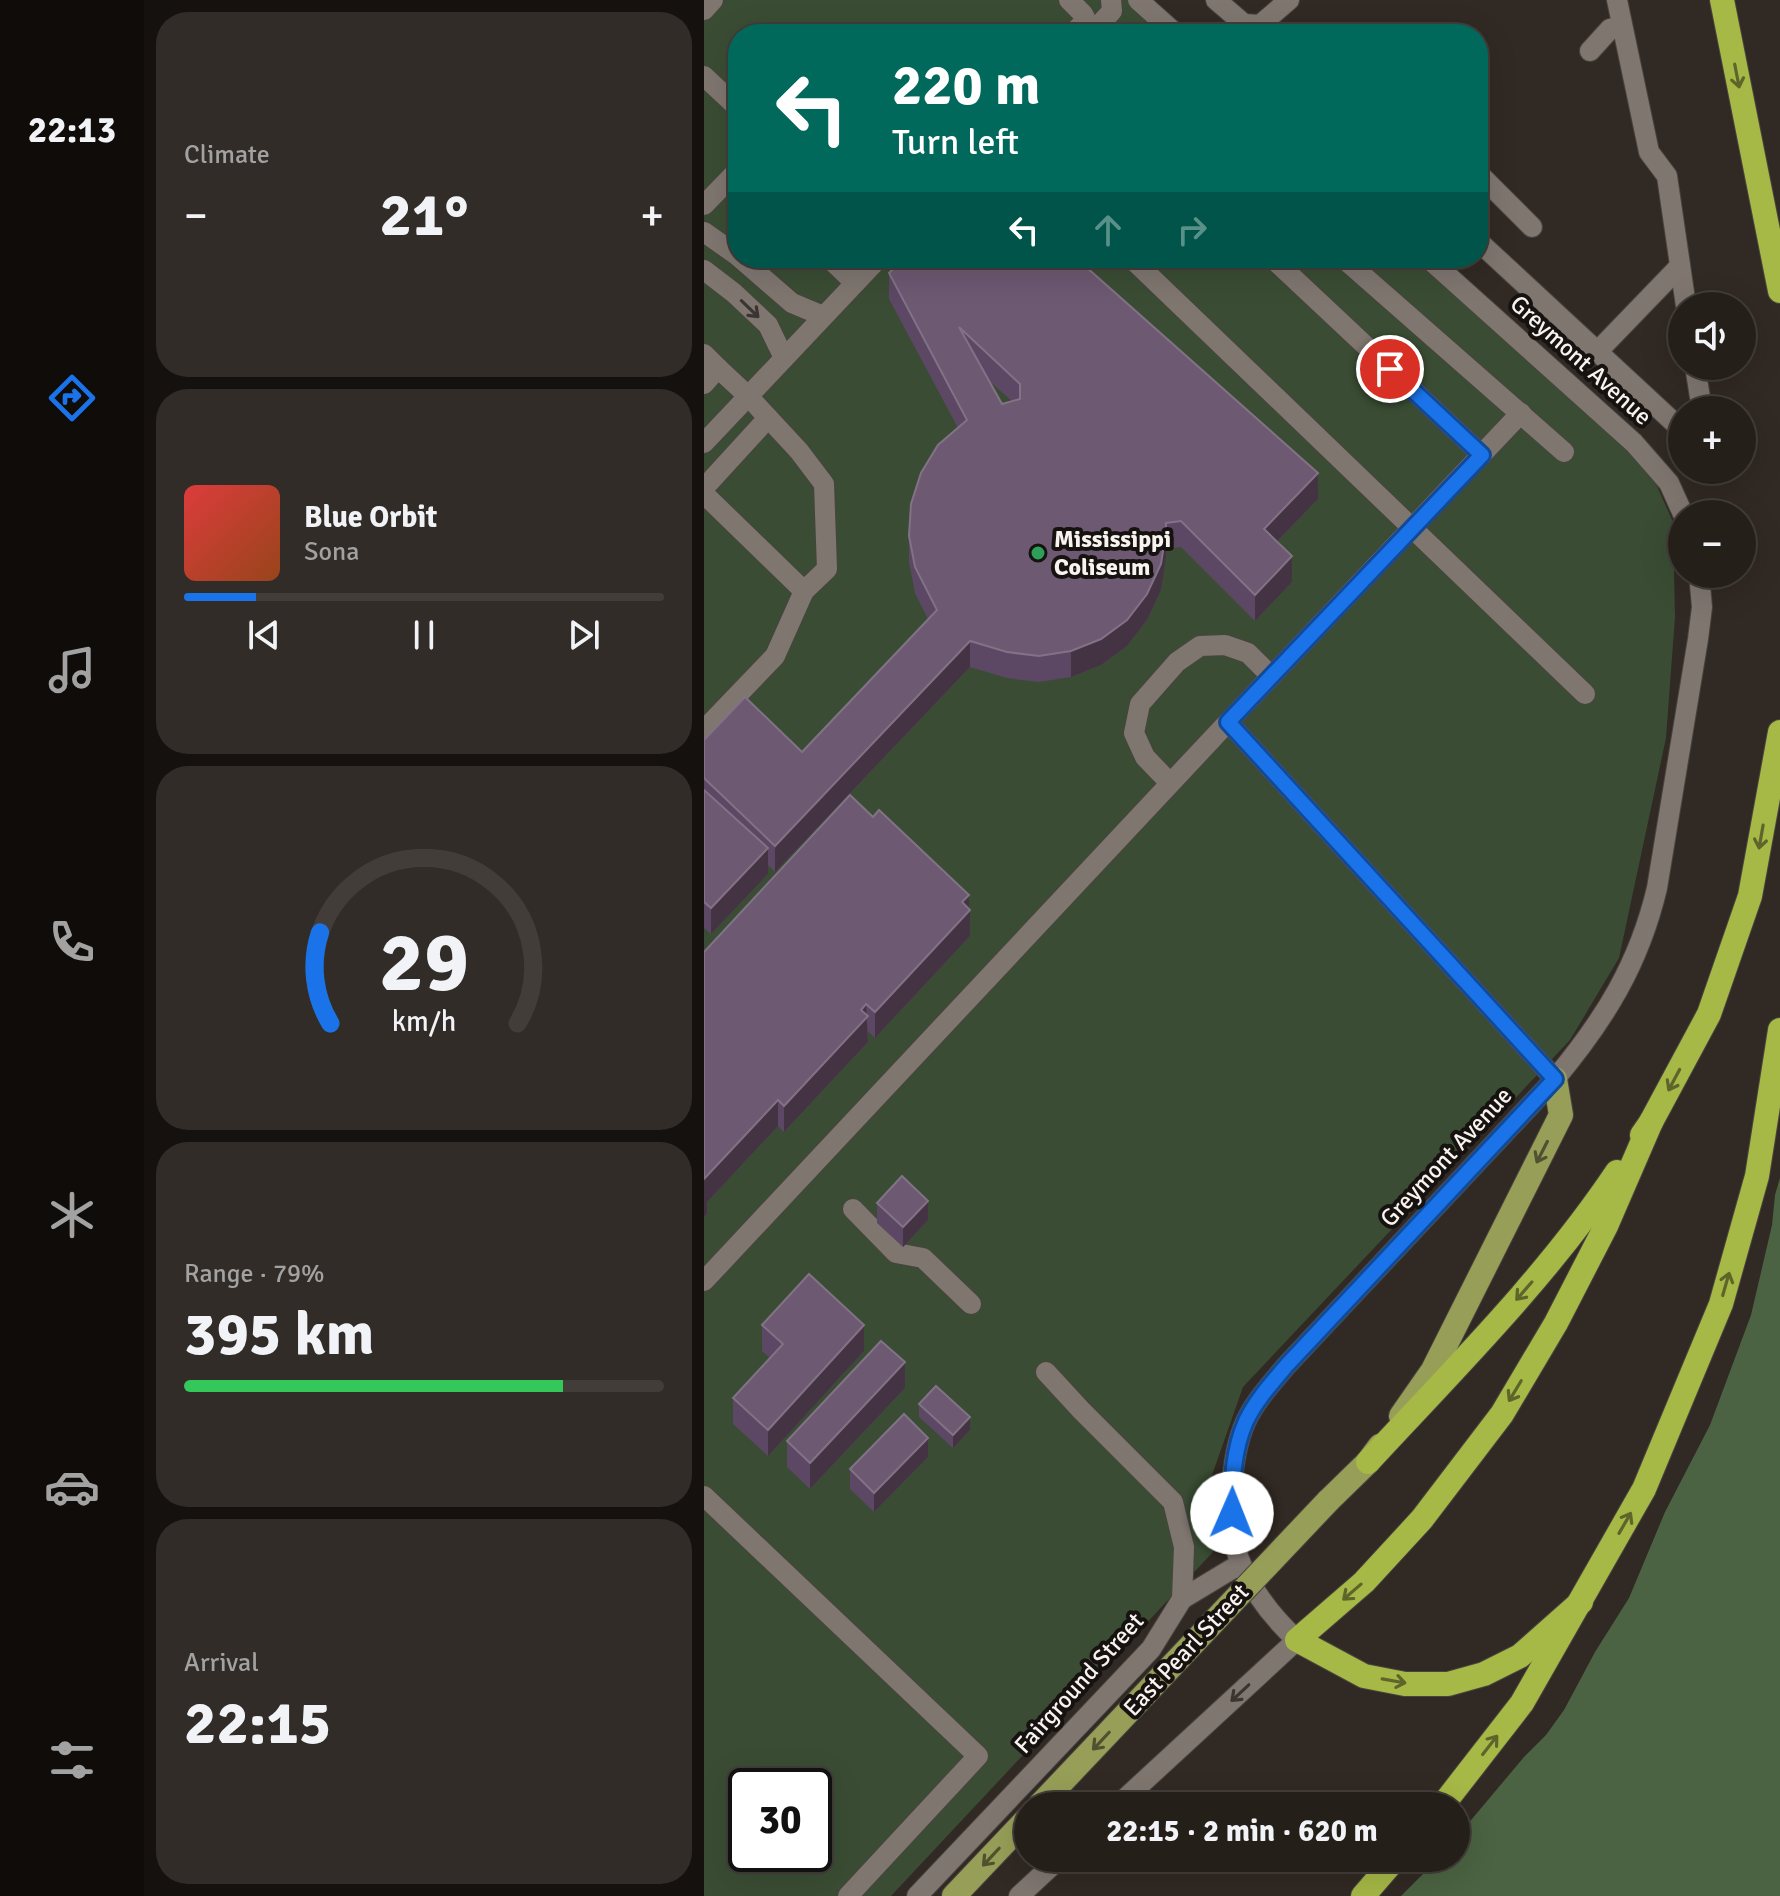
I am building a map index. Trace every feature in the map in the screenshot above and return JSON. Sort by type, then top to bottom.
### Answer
[{"type":"highway","points":[[1722,0],[1780,291]]},
{"type":"highway","points":[[1581,1602],[1520,1656],[1484,1674],[1448,1684],[1405,1684],[1364,1676],[1297,1640],[1364,1582],[1422,1519],[1502,1414],[1571,1295],[1606,1226],[1651,1122],[1709,1014],[1750,896],[1780,732]]},
{"type":"highway","points":[[1453,1792],[1522,1703],[1644,1489],[1721,1304],[1757,1176],[1780,1030]]},
{"type":"highway","points":[[1368,1462],[1521,1295],[1588,1216],[1651,1122]]},
{"type":"highway","points":[[1363,1896],[1384,1872]]},
{"type":"main road","name":"East Pearl Street","points":[[1052,1792],[1368,1462],[1433,1370],[1561,1115],[1555,1079]]},
{"type":"main road","points":[[954,1896],[1014,1833]]},
{"type":"street","points":[[704,10],[713,0]]},
{"type":"street","points":[[1069,0],[1083,14],[1086,20],[1082,24]]},
{"type":"street","points":[[1100,24],[1112,11],[1111,0]]},
{"type":"street","points":[[1138,0],[1165,24]]},
{"type":"street","points":[[1216,0],[1244,24]]},
{"type":"street","points":[[1270,24],[1289,0]]},
{"type":"street","points":[[1617,0],[1649,152],[1667,176],[1684,292]]},
{"type":"street","points":[[1590,51],[1610,29],[1622,26]]},
{"type":"street","points":[[704,76],[728,99]]},
{"type":"street","points":[[704,205],[728,181]]},
{"type":"street","points":[[1488,183],[1532,227]]},
{"type":"street","points":[[704,232],[728,249]]},
{"type":"street","points":[[1488,250],[1668,417]]},
{"type":"street","points":[[1597,352],[1680,266]]},
{"type":"street","points":[[752,268],[792,303],[823,316]]},
{"type":"street","points":[[839,268],[855,283]]},
{"type":"street","points":[[704,443],[869,268]]},
{"type":"street","points":[[1141,268],[1585,694]]},
{"type":"street","points":[[1283,268],[1482,455]]},
{"type":"street","points":[[1354,268],[1564,452]]},
{"type":"street","name":"Greymont Avenue","points":[[1439,268],[1634,443],[1669,483],[1677,500]]},
{"type":"street","points":[[704,270],[768,325],[784,358]]},
{"type":"street","points":[[704,384],[711,361],[799,451],[824,484],[827,569],[804,591],[775,656],[704,730]]},
{"type":"street","points":[[704,1281],[1521,413]]},
{"type":"street","points":[[768,418],[704,491],[804,591]]},
{"type":"street","name":"Greymont Avenue","points":[[1297,1640],[1265,1606],[1240,1564],[1234,1539],[1232,1481],[1236,1452],[1246,1422],[1260,1397],[1286,1366],[1555,1079],[1609,1008],[1641,944],[1657,888],[1698,639],[1702,607],[1700,588]]},
{"type":"street","points":[[1170,783],[1145,757],[1134,733],[1140,704],[1177,662],[1200,646],[1225,645],[1248,653],[1271,676]]},
{"type":"street","points":[[1228,722],[1555,1079]]},
{"type":"street","points":[[853,1209],[896,1253],[923,1258],[971,1304]]},
{"type":"street","name":"Fairground Street","points":[[917,1896],[1151,1649],[1182,1599],[1184,1547],[1173,1502],[1046,1372]]},
{"type":"street","points":[[704,1496],[978,1756],[848,1896]]},
{"type":"street","points":[[1182,1599],[1240,1564]]},
{"type":"street","points":[[1132,1792],[1297,1640]]},
{"type":"street","points":[[1019,1896],[1045,1872]]},
{"type":"green space","points":[[704,0],[1132,0],[1158,24],[728,24],[728,268],[1427,268],[1650,470],[1668,511],[1668,588],[1674,588],[1675,617],[1666,738],[1619,958],[1570,1040],[1243,1387],[1211,1478],[1213,1552],[891,1896],[704,1896]]},
{"type":"green space","points":[[1780,1178],[1780,1896],[1401,1896],[1425,1872],[1470,1872],[1470,1821],[1564,1710],[1629,1598],[1665,1512],[1710,1425],[1751,1315],[1772,1225]]},
{"type":"building","points":[[894,268],[1087,268],[1318,473],[1264,529],[1292,556],[1255,595],[1181,521],[1166,523],[1161,564],[1147,594],[1127,620],[1101,639],[1071,651],[1039,656],[1007,652],[970,641],[775,846],[704,778],[704,740],[745,697],[802,752],[937,610],[915,567],[909,536],[911,504],[921,473],[938,445],[967,420],[889,273]],"holes":[[[959,327],[1020,384],[1020,399],[1002,404]]]},
{"type":"building","points":[[704,790],[768,848],[711,908],[704,902]]},
{"type":"building","points":[[850,795],[873,817],[879,810],[969,895],[962,902],[970,910],[875,1012],[866,1004],[861,1010],[868,1016],[784,1106],[778,1100],[704,1179],[704,952]]},
{"type":"building","points":[[902,1176],[928,1201],[903,1227],[877,1203]]},
{"type":"building","points":[[809,1274],[864,1325],[768,1430],[733,1398],[783,1344],[762,1325]]},
{"type":"building","points":[[881,1341],[905,1362],[810,1463],[787,1441]]},
{"type":"building","points":[[936,1386],[970,1417],[953,1435],[919,1404]]},
{"type":"building","points":[[904,1414],[928,1438],[874,1493],[850,1469]]},
{"type":"place","name":"Mississippi Coliseum","points":[[1038,553]]},
{"type":"route","points":[[1232,1513],[1236,1452],[1246,1422],[1260,1397],[1555,1079],[1228,722],[1482,455],[1390,369]]}]
